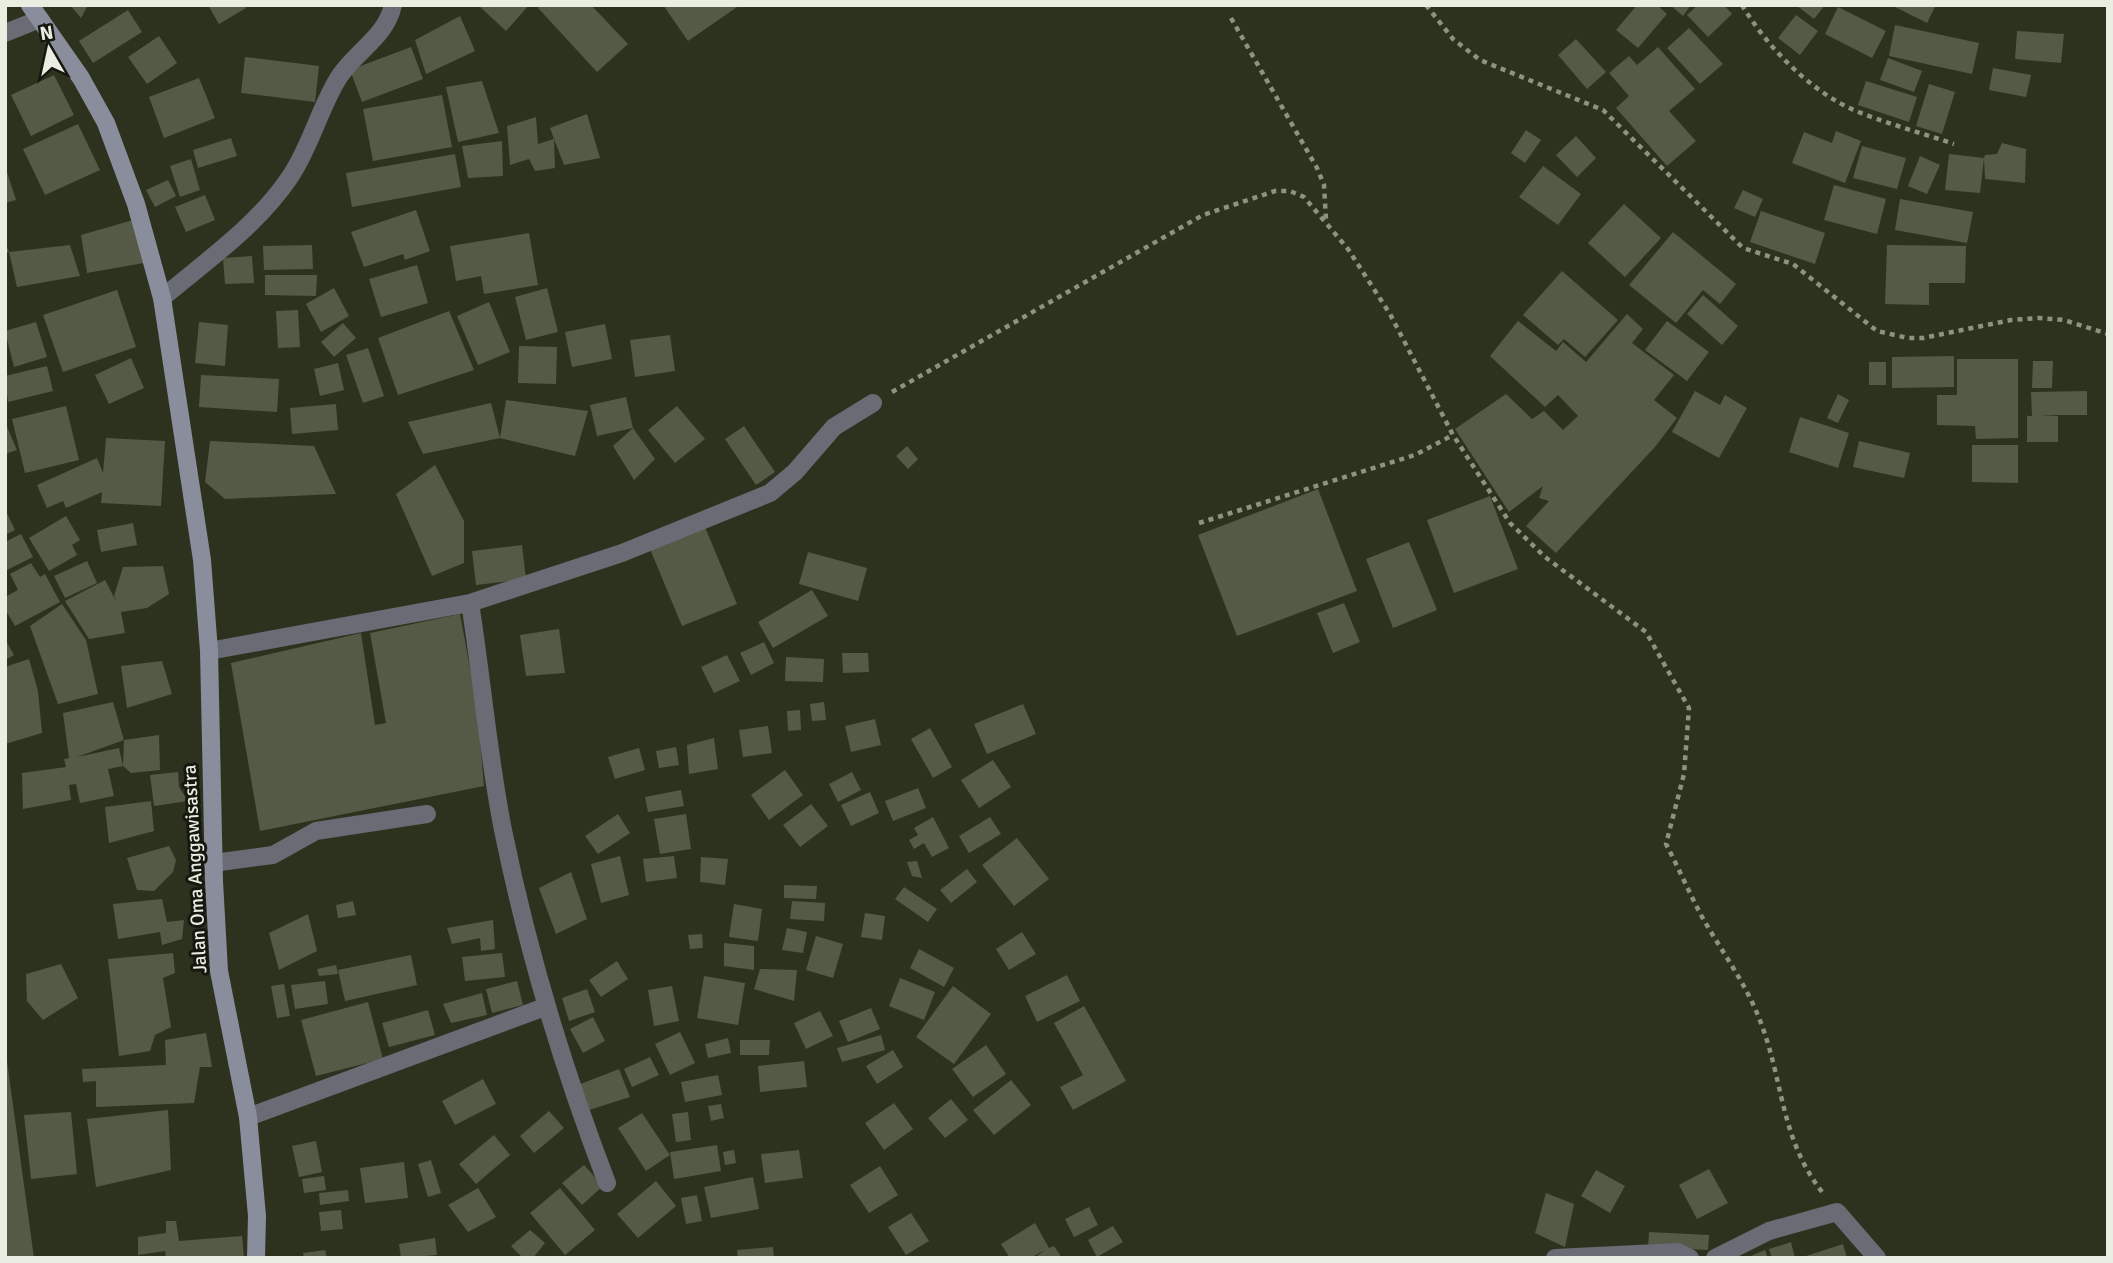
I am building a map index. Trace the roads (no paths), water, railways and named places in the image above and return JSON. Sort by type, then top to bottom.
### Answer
[{"type":"main road","name":"Jalan Oma Anggawisastra","points":[[35,12],[81,78],[106,123],[136,204],[162,298],[202,560],[209,651],[213,863],[219,971],[248,1116],[257,1216],[256,1258]]},
{"type":"street","points":[[162,298],[248,226],[289,179],[340,77],[378,36],[387,23],[393,5]]},
{"type":"street","points":[[5,33],[35,12]]},
{"type":"street","points":[[209,651],[470,603],[622,553],[761,497],[795,472],[834,427],[873,403]]},
{"type":"street","points":[[470,603],[503,827],[545,1007],[607,1183]]},
{"type":"street","points":[[213,863],[273,855],[316,831],[427,814]]},
{"type":"street","points":[[248,1116],[545,1007]]},
{"type":"street","points":[[1715,1258],[1769,1231],[1837,1212],[1877,1258]]},
{"type":"street","points":[[1555,1258],[1678,1252],[1690,1258]]}]
